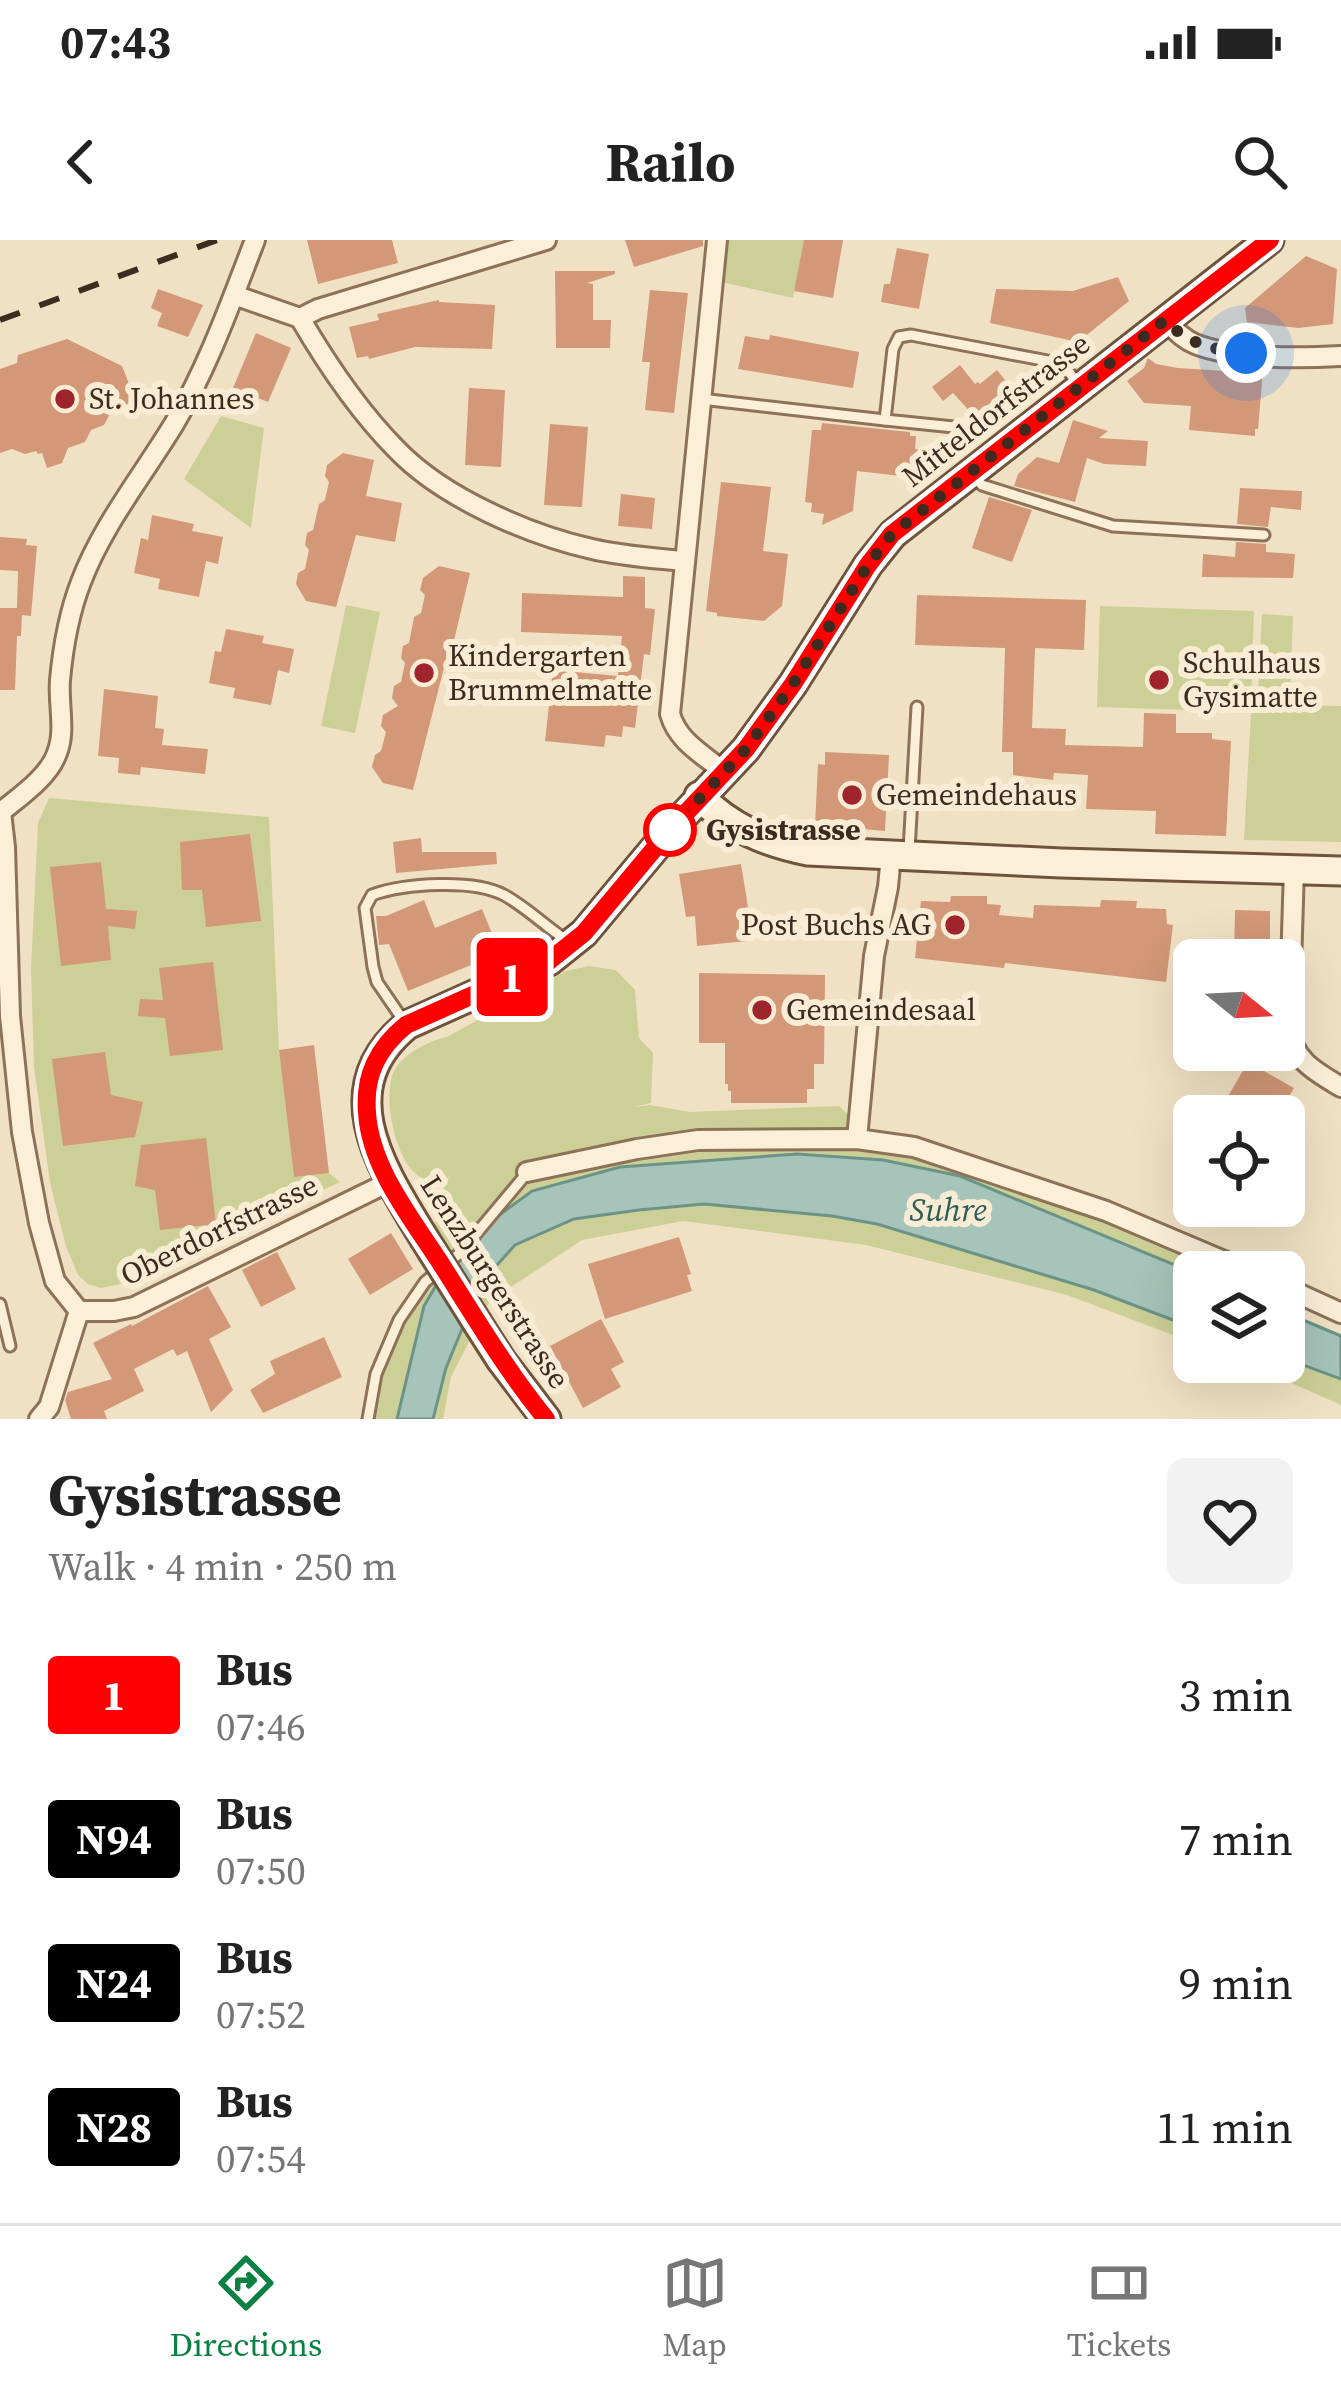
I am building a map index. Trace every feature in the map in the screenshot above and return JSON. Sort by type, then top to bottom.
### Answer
[{"type":"main road","name":"Mitteldorfstrasse","points":[[389,1182],[369,1130],[366,1108],[377,1054],[390,1038],[406,1025],[549,961],[569,947],[777,707],[892,534],[1269,240]]},
{"type":"main road","points":[[699,796],[728,822],[773,844],[808,851],[1341,871]]},
{"type":"main road","name":"Lenzburgerstrasse","points":[[389,1182],[501,1360],[546,1419]]},
{"type":"street","points":[[48,1415],[79,1311],[55,1281],[22,1132],[10,1016],[0,812],[48,769],[57,754],[69,617],[82,578],[198,379],[256,240]]},
{"type":"street","points":[[300,318],[546,240]]},
{"type":"street","points":[[717,240],[670,713],[677,733],[724,772]]},
{"type":"street","points":[[234,296],[300,318],[353,399],[399,453],[427,476],[505,522],[552,538],[596,550],[683,561]]},
{"type":"street","points":[[1165,320],[1194,344],[1216,350],[1341,356]]},
{"type":"street","points":[[857,1139],[874,956],[900,856]]},
{"type":"street","points":[[1294,869],[1292,1046],[1301,1061],[1341,1087]]},
{"type":"street","points":[[0,1137],[22,1132]]},
{"type":"street","points":[[527,1172],[698,1140],[857,1139],[914,1147],[975,1165],[1106,1210],[1201,1251]]},
{"type":"street","name":"Oberdorfstrasse","points":[[79,1311],[134,1307],[389,1182]]},
{"type":"street","points":[[1305,1297],[1341,1313]]},
{"type":"lane","points":[[885,420],[893,349],[899,337],[911,335],[1053,362],[1080,387]]},
{"type":"lane","points":[[701,398],[954,428]]},
{"type":"lane","points":[[969,472],[982,484],[1113,526],[1264,535]]},
{"type":"lane","points":[[900,856],[917,706]]},
{"type":"lane","points":[[406,1025],[377,982],[373,967],[365,908],[372,895],[413,887],[488,888],[506,896],[569,947]]},
{"type":"lane","points":[[368,1419],[376,1374],[399,1320],[424,1282],[460,1253],[527,1172]]},
{"type":"lane","points":[[0,1304],[10,1346]]},
{"type":"green space","points":[[726,240],[804,240],[793,298],[721,282]]},
{"type":"green space","points":[[221,416],[264,428],[251,528],[184,479]]},
{"type":"green space","points":[[346,605],[380,612],[355,733],[321,726]]},
{"type":"green space","points":[[1100,606],[1254,611],[1251,704],[1341,706],[1341,842],[1244,840],[1251,712],[1097,707]]},
{"type":"green space","points":[[1262,614],[1293,616],[1290,696],[1258,694]]},
{"type":"green space","points":[[49,798],[269,817],[279,1050],[294,1176],[329,1173],[340,1182],[126,1283],[101,1288],[78,1275],[66,1246],[50,1182],[34,1067],[31,968],[38,823]]},
{"type":"green space","points":[[589,966],[616,970],[635,990],[639,1038],[653,1053],[651,1103],[634,1107],[690,1112],[839,1106],[877,1142],[1062,1204],[1174,1251],[1173,1264],[960,1176],[883,1160],[797,1154],[620,1167],[424,1306],[397,1419],[372,1419],[385,1359],[419,1297],[439,1206],[451,1175],[442,1184],[424,1179],[408,1165],[390,1112],[393,1073],[424,1045],[566,971]]},
{"type":"green space","points":[[705,1204],[877,1224],[1094,1290],[1173,1320],[1173,1335],[1067,1295],[866,1245],[683,1221],[582,1240],[490,1301],[451,1377],[443,1419],[433,1419],[446,1368],[481,1283],[515,1245],[574,1219]]},
{"type":"green space","points":[[1305,1366],[1341,1379],[1341,1405],[1291,1383],[1305,1383]]},
{"type":"water","name":"Suhre","points":[[797,1154],[883,1160],[960,1176],[1173,1264],[1173,1320],[1094,1290],[877,1224],[704,1204],[639,1210],[574,1219],[515,1245],[481,1283],[446,1368],[433,1419],[397,1419],[424,1306],[460,1244],[532,1191],[620,1167]]},
{"type":"water","points":[[1305,1321],[1341,1336],[1341,1379],[1305,1366]]},
{"type":"building","points":[[307,240],[392,240],[398,263],[318,284]]},
{"type":"building","points":[[625,240],[703,240],[703,246],[634,267]]},
{"type":"building","points":[[804,240],[843,240],[833,298],[794,291]]},
{"type":"building","points":[[897,248],[929,254],[919,309],[881,302]]},
{"type":"building","points":[[1306,256],[1337,269],[1333,324],[1298,328],[1247,322],[1245,308]]},
{"type":"building","points":[[555,271],[615,271],[587,283],[593,284],[593,320],[611,320],[610,348],[556,348]]},
{"type":"building","points":[[1118,277],[1129,301],[1078,342],[990,323],[996,289],[1073,291]]},
{"type":"building","points":[[158,289],[203,305],[188,337],[157,326],[162,313],[151,308]]},
{"type":"building","points":[[650,290],[688,293],[674,413],[645,410],[650,362],[642,362]]},
{"type":"building","points":[[439,300],[495,305],[492,349],[415,347],[357,358],[349,327],[379,320],[377,314]]},
{"type":"building","points":[[256,333],[291,348],[268,402],[233,388]]},
{"type":"building","points":[[770,335],[859,352],[853,388],[738,369],[745,336],[769,340]]},
{"type":"building","name":"St. Johannes","points":[[67,339],[122,366],[133,394],[128,404],[112,410],[85,442],[68,448],[62,463],[47,468],[42,453],[36,451],[0,453],[0,369],[17,363],[18,355]]},
{"type":"building","points":[[1148,358],[1178,368],[1263,371],[1255,436],[1189,430],[1191,406],[1144,403],[1127,381],[1144,368]]},
{"type":"building","points":[[960,365],[975,384],[997,370],[1021,400],[986,429],[953,393],[943,401],[932,387]]},
{"type":"building","points":[[469,388],[505,390],[501,467],[465,465]]},
{"type":"building","points":[[1073,420],[1108,431],[1099,438],[1148,441],[1146,466],[1104,464],[1087,458],[1075,502],[1014,486],[1018,474],[1037,457],[1059,463]]},
{"type":"building","points":[[822,423],[910,432],[916,436],[915,449],[926,450],[910,477],[857,471],[853,511],[822,525],[824,514],[811,512],[812,503],[805,502],[812,430],[821,430]]},
{"type":"building","points":[[550,424],[588,427],[582,507],[544,505]]},
{"type":"building","points":[[343,453],[374,460],[366,496],[402,503],[395,542],[356,535],[336,607],[306,601],[296,584],[298,573],[305,569],[307,533],[313,530],[319,504],[325,500],[327,465]]},
{"type":"building","points":[[721,482],[771,487],[763,551],[788,554],[782,606],[764,621],[706,611]]},
{"type":"building","points":[[1240,488],[1302,491],[1301,510],[1271,507],[1268,527],[1237,524]]},
{"type":"building","points":[[621,494],[655,498],[652,529],[618,526]]},
{"type":"building","points":[[989,497],[1032,510],[1012,562],[972,548]]},
{"type":"building","points":[[152,515],[194,524],[192,531],[223,537],[218,564],[206,561],[199,597],[158,589],[160,579],[134,573],[141,538],[148,540]]},
{"type":"building","points":[[0,537],[27,539],[26,545],[37,546],[31,616],[22,615],[21,636],[17,636],[15,690],[0,690],[0,608],[17,608],[18,571],[0,570]]},
{"type":"building","points":[[1236,542],[1266,544],[1266,552],[1295,554],[1293,578],[1202,577],[1203,554],[1235,557]]},
{"type":"building","points":[[439,566],[470,573],[413,790],[383,783],[372,767],[386,732],[381,726],[383,715],[398,706],[392,698],[394,686],[401,682],[403,646],[409,643],[414,617],[421,613],[423,578]]},
{"type":"building","points":[[623,576],[645,577],[645,608],[655,609],[635,728],[623,726],[622,737],[606,735],[604,747],[545,741],[553,670],[618,676],[622,636],[521,632],[522,593],[623,597]]},
{"type":"building","points":[[917,595],[1086,600],[1084,650],[1035,648],[1032,728],[1066,729],[1065,745],[1143,747],[1144,713],[1176,714],[1176,733],[1212,733],[1212,739],[1231,741],[1226,836],[1155,834],[1156,811],[1086,809],[1088,775],[1054,773],[1053,780],[1013,775],[1013,752],[1002,752],[1005,648],[915,645]]},
{"type":"building","points":[[226,629],[264,636],[262,643],[294,649],[289,673],[278,670],[271,705],[233,698],[235,688],[209,683],[215,651],[221,652]]},
{"type":"building","points":[[104,689],[158,696],[155,728],[164,729],[162,745],[208,749],[205,774],[141,767],[140,775],[118,773],[119,758],[98,756]]},
{"type":"building","name":"Gemeindehaus","points":[[825,752],[889,755],[885,831],[815,825],[818,764],[825,765]]},
{"type":"building","points":[[250,834],[261,921],[206,927],[202,890],[182,890],[180,842]]},
{"type":"building","points":[[421,838],[422,852],[496,852],[497,864],[396,873],[393,842]]},
{"type":"building","points":[[101,862],[106,909],[137,911],[135,929],[108,926],[111,960],[61,966],[50,867]]},
{"type":"building","points":[[741,864],[748,907],[744,908],[747,941],[697,946],[695,916],[686,917],[679,874]]},
{"type":"building","points":[[951,896],[987,896],[987,904],[1001,905],[999,915],[1033,918],[1034,905],[1100,907],[1101,900],[1137,901],[1136,908],[1166,909],[1167,924],[1173,925],[1166,982],[915,958],[921,901],[950,902]]},
{"type":"building","points":[[424,900],[435,928],[482,909],[500,953],[408,991],[389,944],[379,945],[376,916]]},
{"type":"building","points":[[1235,910],[1270,911],[1270,939],[1234,939]]},
{"type":"building","points":[[213,962],[223,1050],[170,1056],[165,1018],[138,1016],[140,999],[163,1000],[159,968]]},
{"type":"building","name":"Gemeindesaal","points":[[699,973],[825,975],[824,1064],[814,1064],[814,1089],[807,1089],[807,1103],[731,1103],[731,1091],[725,1084],[725,1043],[699,1043]]},
{"type":"building","points":[[314,1045],[329,1173],[294,1177],[279,1050]]},
{"type":"building","points":[[105,1052],[111,1095],[143,1102],[135,1137],[63,1146],[52,1059]]},
{"type":"building","points":[[1243,1071],[1264,1071],[1294,1088],[1290,1095],[1229,1095]]},
{"type":"building","points":[[206,1138],[216,1224],[160,1230],[155,1190],[135,1186],[141,1145]]},
{"type":"building","points":[[391,1233],[413,1269],[370,1295],[348,1259]]},
{"type":"building","points":[[679,1237],[692,1291],[605,1319],[588,1264]]},
{"type":"building","points":[[277,1252],[296,1289],[261,1307],[242,1270]]},
{"type":"building","points":[[208,1286],[231,1327],[209,1339],[233,1390],[211,1412],[187,1351],[177,1356],[173,1349],[134,1369],[144,1391],[104,1411],[107,1419],[71,1419],[65,1400],[68,1392],[112,1379],[93,1343]]},
{"type":"building","points":[[601,1319],[624,1362],[611,1369],[621,1387],[583,1408],[550,1346]]},
{"type":"building","points":[[324,1337],[342,1377],[263,1413],[250,1390],[275,1374],[270,1361]]},
{"type":"railway","points":[[0,320],[217,240]]},
{"type":"bus line","name":"1","points":[[546,1419],[501,1360],[389,1182],[369,1130],[366,1108],[377,1054],[406,1025],[549,961],[569,947],[699,796],[746,749],[892,534],[1270,240]]},
{"type":"place","name":"St. Johannes","points":[[65,399]]},
{"type":"place","name":"Kindergarten Brummelmatte","points":[[424,673]]},
{"type":"place","name":"Schulhaus Gysimatte","points":[[1159,680]]},
{"type":"place","name":"Gemeindehaus","points":[[852,795]]},
{"type":"place","name":"Gysistrasse","points":[[670,830]]},
{"type":"place","name":"Post Buchs AG","points":[[955,925]]},
{"type":"place","name":"Gemeindesaal","points":[[762,1010]]},
{"type":"route","points":[[670,830],[746,749],[892,534],[1165,320],[1194,344],[1246,353]]}]
